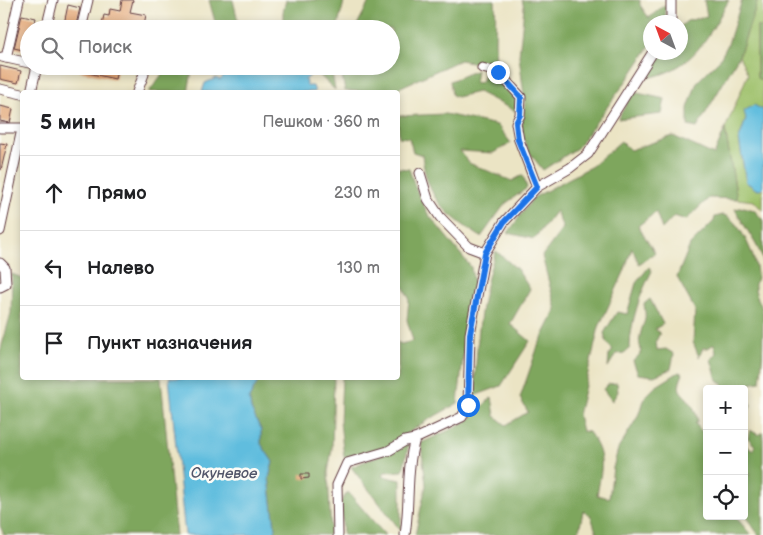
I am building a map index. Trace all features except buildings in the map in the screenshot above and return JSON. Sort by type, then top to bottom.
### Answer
[{"type":"street","points":[[19,0],[3,57],[20,61]]},
{"type":"street","points":[[48,20],[53,0]]},
{"type":"street","points":[[83,20],[88,0]]},
{"type":"street","points":[[671,0],[671,15]]},
{"type":"street","points":[[338,535],[337,485],[347,463],[388,452],[405,441],[462,416],[468,405],[470,334],[485,253],[504,222],[537,187],[570,168],[588,154],[648,60]]},
{"type":"street","points":[[482,68],[498,72],[521,97],[520,115],[516,123],[518,140],[537,187]]},
{"type":"street","points":[[31,90],[35,75]]},
{"type":"street","points":[[138,90],[144,75]]},
{"type":"street","points":[[0,89],[20,94]]},
{"type":"street","points":[[0,128],[20,128]]},
{"type":"street","points":[[0,230],[20,137]]},
{"type":"street","points":[[420,173],[428,199],[440,217],[469,247],[485,253]]},
{"type":"street","points":[[0,263],[5,268],[6,284],[0,288]]},
{"type":"street","points":[[404,535],[409,507],[410,454],[415,438]]},
{"type":"green space","points":[[209,0],[233,0],[238,20],[215,20]]},
{"type":"green space","points":[[286,0],[341,0],[344,2],[339,20],[283,20]]},
{"type":"green space","points":[[370,0],[495,0],[497,67],[460,60],[394,90],[345,90],[342,75],[400,75],[400,20],[360,20]]},
{"type":"green space","points":[[522,0],[640,0],[640,5],[647,15],[643,15],[643,56],[630,76],[577,148],[543,170],[529,152],[521,133],[525,103],[519,56],[524,7]]},
{"type":"green space","points":[[704,0],[729,0],[705,40],[688,59],[688,21],[707,16]]},
{"type":"green space","points":[[742,0],[758,0],[739,56],[697,128],[688,126],[688,108],[697,82],[720,59],[728,44]]},
{"type":"green space","points":[[758,0],[763,0],[763,28],[757,27],[757,78],[763,81],[763,110],[746,119],[739,139],[746,182],[757,190],[763,188],[763,211],[754,201],[737,199],[725,129],[748,74],[739,56]]},
{"type":"green space","points":[[663,6],[666,6],[665,15],[652,15]]},
{"type":"green space","points":[[757,26],[763,28],[763,81],[757,78]]},
{"type":"green space","points":[[654,60],[687,60],[674,69],[642,79]]},
{"type":"green space","points":[[477,70],[475,83],[481,82],[484,74],[498,80],[516,97],[515,111],[478,92],[457,97],[452,95],[450,81]]},
{"type":"green space","points":[[161,75],[191,75],[188,90],[150,90]]},
{"type":"green space","points":[[319,75],[332,75],[335,90]]},
{"type":"green space","points":[[633,92],[665,99],[662,114],[618,119]]},
{"type":"green space","points":[[445,114],[497,125],[511,143],[493,153],[460,151],[469,163],[512,181],[523,175],[527,188],[505,204],[481,237],[448,213],[433,194],[424,170],[422,155],[413,152],[409,138],[400,137],[400,116]]},
{"type":"green space","points":[[725,129],[737,199],[709,198],[686,220],[674,216],[662,229],[656,212],[638,226],[655,253],[639,264],[632,248],[624,272],[599,327],[578,415],[582,431],[589,432],[600,455],[601,469],[597,495],[609,498],[618,449],[637,418],[646,396],[655,387],[679,372],[683,374],[679,388],[693,406],[698,421],[695,423],[703,433],[703,520],[738,520],[751,535],[597,535],[591,516],[583,511],[580,527],[576,535],[415,535],[426,485],[421,443],[465,423],[492,397],[495,416],[506,425],[528,412],[520,398],[538,346],[556,310],[542,256],[563,228],[556,211],[534,239],[508,233],[533,198],[592,166],[621,141],[630,150],[673,136],[714,155]]},
{"type":"green space","points":[[400,168],[409,169],[428,214],[471,267],[474,286],[468,312],[458,403],[422,424],[384,450],[366,457],[344,457],[340,422],[342,380],[400,380],[400,343],[413,341],[407,320],[409,298],[403,286],[400,285]]},
{"type":"green space","points":[[744,207],[754,210],[763,220],[763,262],[759,250],[735,209]]},
{"type":"green space","points":[[723,215],[735,223],[751,251],[756,269],[755,290],[763,313],[762,357],[760,382],[747,385],[723,385],[717,380],[711,359],[716,353],[714,344],[708,348],[703,348],[699,357],[693,342],[695,310],[677,277],[690,245],[714,221],[715,217]]},
{"type":"green space","points":[[496,251],[517,269],[530,289],[510,324],[530,341],[501,386],[474,396],[482,304]]},
{"type":"green space","points":[[649,267],[652,271],[636,309],[630,348],[624,353],[616,354],[608,367],[609,355],[613,350],[606,342],[604,333],[617,312],[627,314],[636,283]]},
{"type":"green space","points":[[12,274],[20,277],[20,380],[161,380],[176,535],[4,535],[0,526],[0,352],[11,313]]},
{"type":"green space","points":[[650,299],[663,324],[655,329],[660,333],[656,341],[657,350],[666,349],[674,354],[671,369],[654,376],[638,374],[633,361],[641,351],[639,340],[645,318],[644,304]]},
{"type":"green space","points":[[259,380],[334,380],[332,449],[328,472],[331,535],[276,535],[269,478],[273,462],[261,444],[261,430],[251,409],[249,398]]},
{"type":"green space","points":[[617,383],[618,392],[612,401],[603,389],[608,384]]},
{"type":"green space","points":[[748,400],[751,405],[748,412]]},
{"type":"green space","points":[[750,430],[759,435],[763,432],[763,535],[759,535],[748,520],[748,475],[750,475],[748,473],[748,447],[753,451],[755,446],[748,438]]},
{"type":"green space","points":[[409,443],[403,471],[385,472],[382,476],[401,480],[401,531],[351,467]]},
{"type":"green space","points":[[348,492],[385,535],[343,535],[341,501]]},
{"type":"water","points":[[225,75],[311,75],[305,80],[307,86],[313,86],[314,90],[203,90],[205,83],[216,78],[220,80]]},
{"type":"water","points":[[754,105],[763,110],[763,188],[757,190],[746,182],[739,139],[746,119],[744,111]]},
{"type":"water","name":"Окуневое","points":[[169,380],[259,380],[249,398],[251,409],[261,430],[261,444],[273,462],[269,478],[276,535],[185,535]]},
{"type":"route","points":[[468,405],[470,334],[485,253],[504,222],[537,187],[518,140],[516,123],[520,115],[521,97],[498,72]]}]
